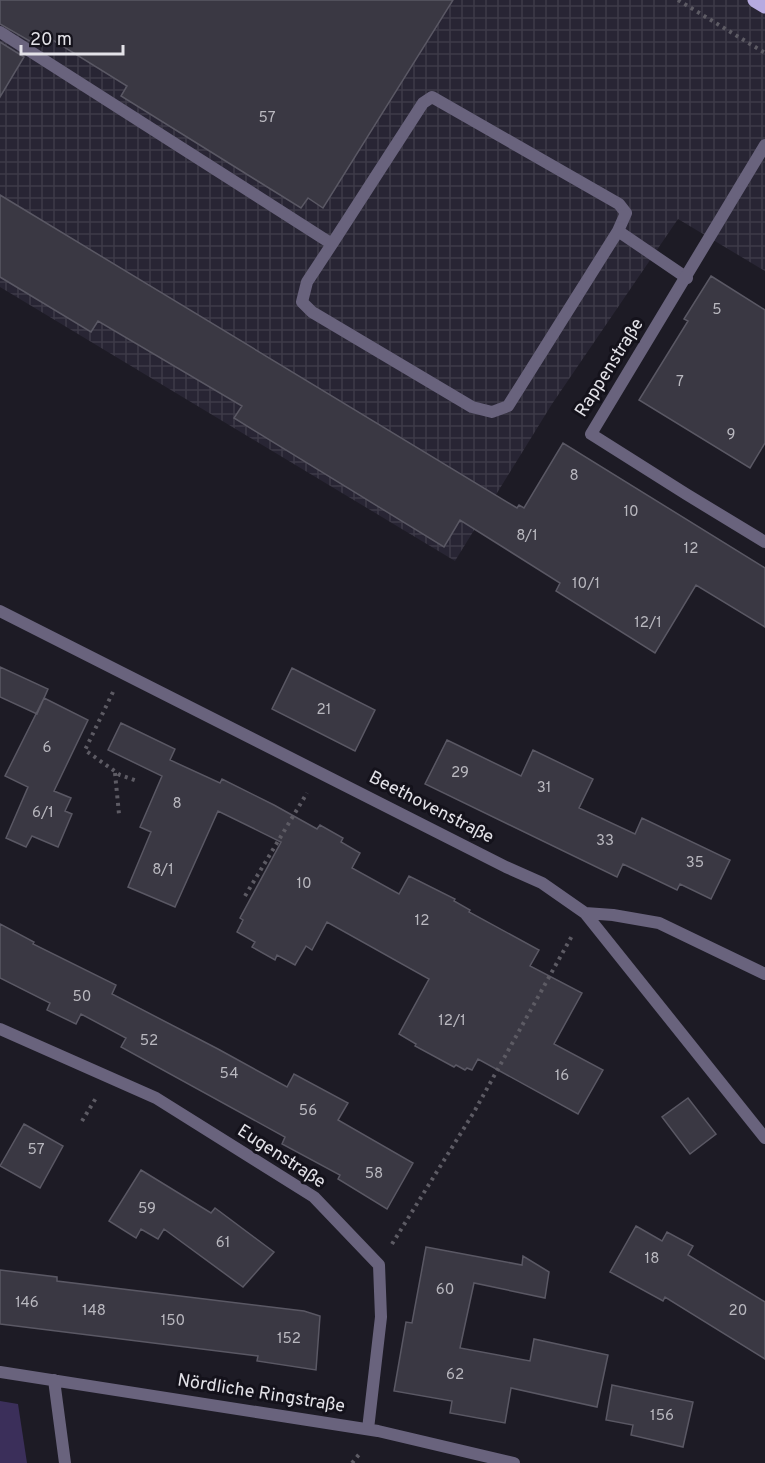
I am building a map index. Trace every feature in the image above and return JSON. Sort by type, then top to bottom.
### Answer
[{"type":"main road","points":[[755,0],[765,6]]},
{"type":"street","points":[[0,32],[332,244]]},
{"type":"street","points":[[432,97],[619,204],[626,213],[618,231],[508,406],[492,412],[472,407],[312,312],[302,302],[307,282],[423,103],[432,97]]},
{"type":"street","name":"Rappenstraße","points":[[765,146],[591,434],[765,542]]},
{"type":"street","points":[[618,231],[687,278]]},
{"type":"street","name":"Beethovenstraße","points":[[0,611],[506,867],[542,883],[585,913],[765,1138]]},
{"type":"street","points":[[585,913],[659,923],[765,974]]},
{"type":"street","name":"Eugenstraße","points":[[0,1029],[156,1098],[314,1197],[379,1265]]},
{"type":"street","points":[[368,1429],[381,1317],[379,1265]]},
{"type":"street","name":"Nördliche Ringstraße","points":[[0,1372],[368,1429],[514,1463]]},
{"type":"street","points":[[54,1380],[65,1463]]},
{"type":"path","points":[[678,0],[765,53]]},
{"type":"path","points":[[122,672],[85,750],[115,772],[137,781]]},
{"type":"path","points":[[115,772],[119,814]]},
{"type":"path","points":[[245,896],[320,772]]},
{"type":"path","points":[[379,1265],[474,1112],[585,913]]},
{"type":"shaded area","points":[[0,0],[765,0],[765,271],[678,219],[552,404],[455,561],[0,287]]},
{"type":"shaded area","points":[[0,1401],[18,1404],[27,1463],[0,1463]]},
{"type":"building","points":[[0,0],[453,0],[323,208],[308,198],[301,208],[121,96],[127,86],[40,32],[33,43],[0,24]]},
{"type":"building","points":[[0,42],[24,57],[0,97]]},
{"type":"building","points":[[0,195],[517,508],[519,505],[524,508],[563,443],[765,568],[765,627],[696,585],[655,653],[556,591],[560,583],[460,520],[444,547],[234,418],[242,406],[98,321],[91,332],[0,277]]},
{"type":"building","points":[[711,276],[765,310],[765,443],[750,468],[639,400],[688,321],[684,319]]},
{"type":"building","points":[[0,667],[48,689],[37,714],[0,697]]},
{"type":"building","points":[[292,668],[375,710],[355,751],[272,709]]},
{"type":"building","points":[[44,698],[88,720],[54,791],[71,798],[65,811],[72,814],[58,847],[32,836],[26,847],[6,838],[28,787],[5,776]]},
{"type":"building","points":[[121,723],[175,749],[170,760],[220,783],[222,779],[317,829],[320,825],[343,838],[341,842],[360,853],[352,868],[399,894],[409,876],[455,899],[454,901],[470,910],[469,912],[539,950],[530,966],[582,993],[554,1044],[603,1070],[578,1114],[478,1059],[472,1070],[467,1068],[465,1070],[456,1065],[454,1067],[415,1046],[416,1044],[399,1034],[429,979],[327,922],[312,950],[306,946],[295,965],[277,955],[275,960],[252,947],[255,942],[237,932],[243,920],[240,918],[281,842],[218,811],[175,907],[128,887],[151,832],[140,827],[162,776],[108,750]]},
{"type":"building","points":[[447,740],[521,776],[533,750],[593,779],[579,808],[635,834],[642,818],[730,860],[711,899],[680,884],[677,890],[623,864],[617,877],[425,784]]},
{"type":"building","points":[[0,924],[34,942],[33,944],[116,985],[112,994],[287,1087],[294,1074],[348,1103],[338,1120],[413,1163],[387,1209],[338,1179],[340,1175],[282,1144],[285,1137],[121,1047],[126,1038],[81,1014],[76,1024],[47,1010],[50,1003],[0,978]]},
{"type":"building","points":[[688,1098],[716,1134],[690,1154],[662,1117]]},
{"type":"building","points":[[24,1124],[63,1146],[40,1188],[0,1166]]},
{"type":"building","points":[[141,1170],[211,1213],[215,1208],[274,1252],[243,1287],[164,1229],[158,1239],[141,1229],[136,1238],[109,1221]]},
{"type":"building","points":[[636,1226],[662,1241],[667,1232],[693,1246],[688,1255],[765,1302],[765,1359],[665,1297],[663,1301],[610,1272]]},
{"type":"building","points":[[426,1247],[522,1265],[523,1256],[549,1272],[545,1298],[474,1283],[460,1348],[530,1361],[534,1339],[608,1355],[597,1407],[511,1388],[505,1423],[450,1413],[452,1401],[394,1391],[406,1322],[412,1323]]},
{"type":"building","points":[[0,1270],[57,1277],[57,1281],[304,1311],[320,1316],[316,1370],[257,1361],[258,1356],[0,1324]]},
{"type":"building","points":[[612,1385],[693,1402],[683,1447],[631,1435],[633,1425],[606,1420]]}]
